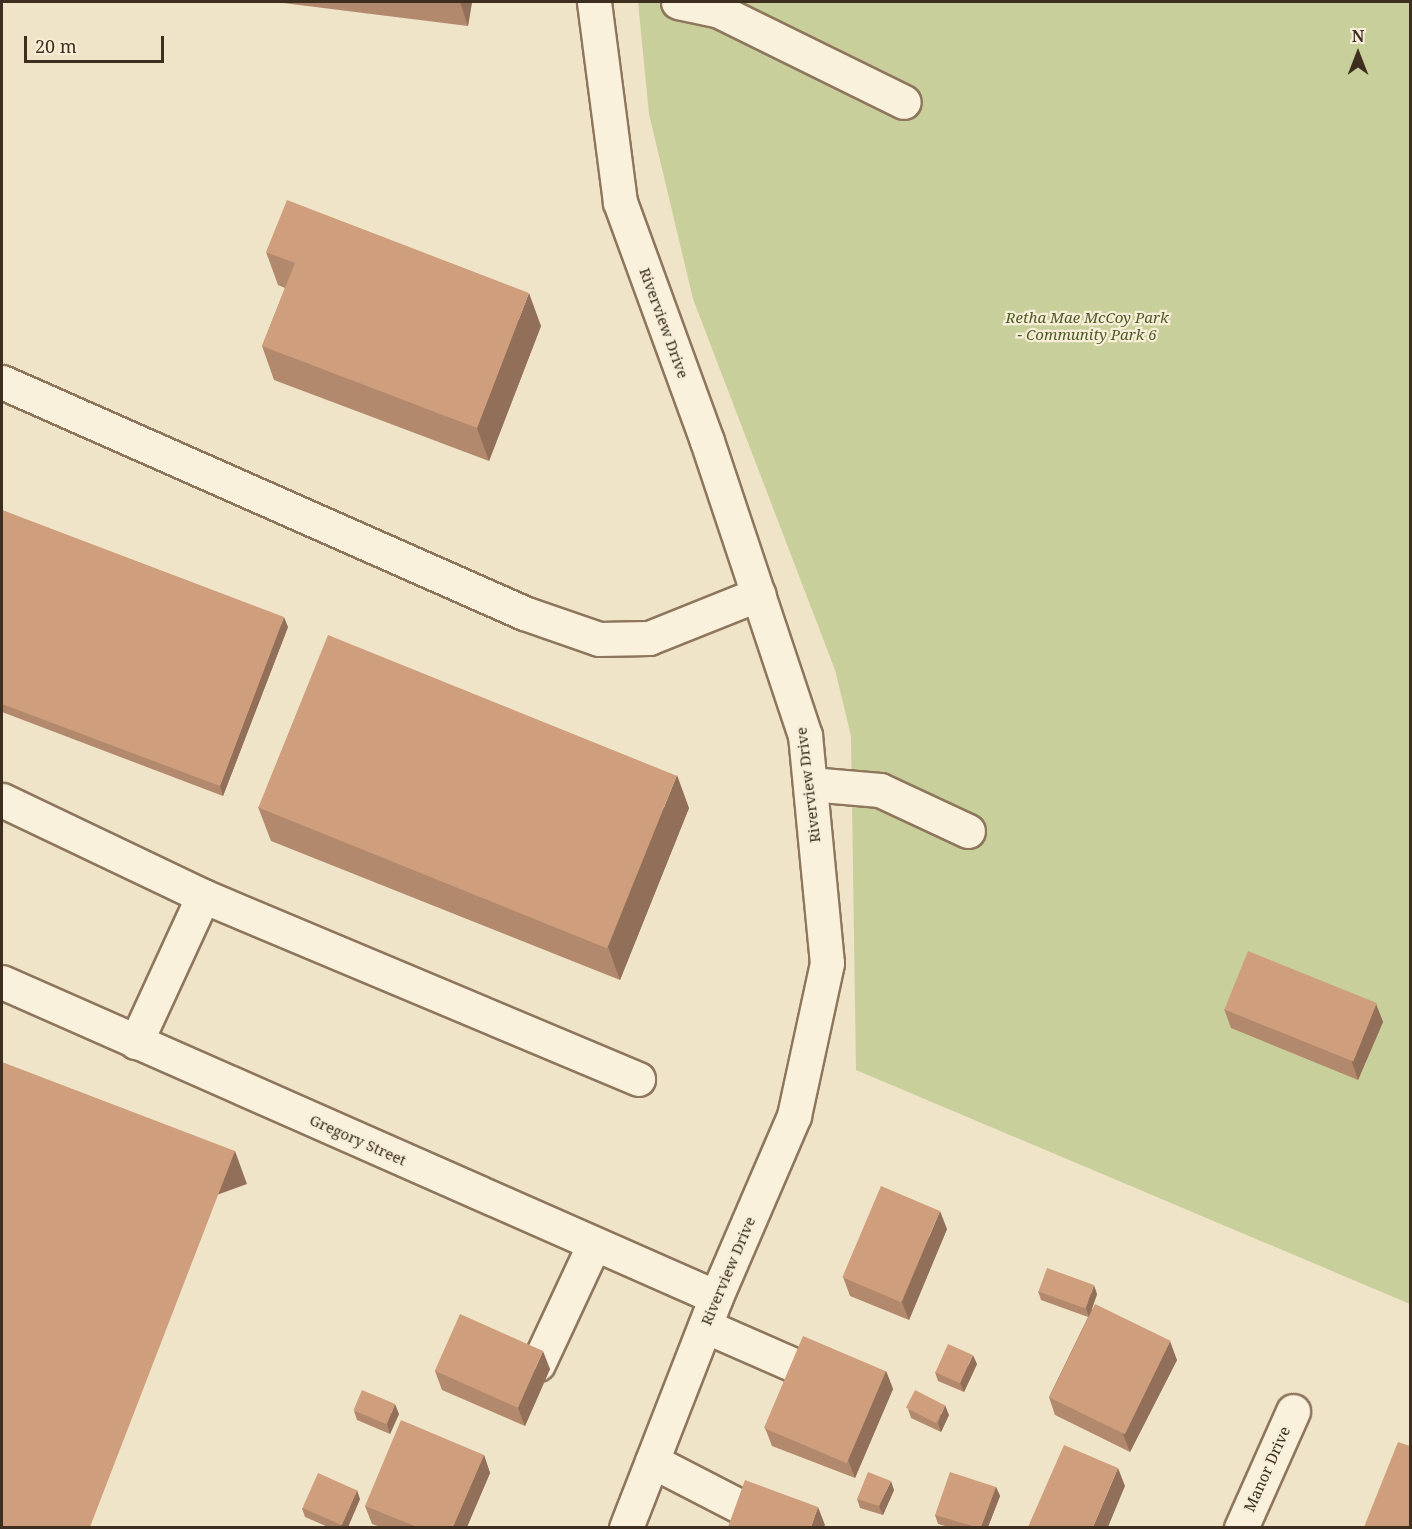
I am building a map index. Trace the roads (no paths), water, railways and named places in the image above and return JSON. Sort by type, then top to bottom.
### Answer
[{"type":"street","name":"Riverview Drive","points":[[594,2],[620,202],[759,594],[805,735],[827,963],[794,1116],[710,1312],[626,1527]]},
{"type":"street","points":[[678,2],[717,10],[904,102]]},
{"type":"street","points":[[2,382],[524,613],[599,639],[649,638],[759,594]]},
{"type":"street","points":[[810,783],[880,790],[968,831]]},
{"type":"street","points":[[2,800],[203,896],[638,1078]]},
{"type":"street","points":[[136,1042],[203,896]]},
{"type":"street","name":"Gregory Street","points":[[2,982],[594,1244],[796,1366]]},
{"type":"street","points":[[538,1364],[594,1244]]},
{"type":"street","name":"Manor Drive","points":[[1241,1527],[1293,1412]]},
{"type":"street","points":[[652,1461],[743,1508]]},
{"type":"park label","name":"Retha Mae McCoy Park - Community Park 6","points":[[1087,326]]}]
